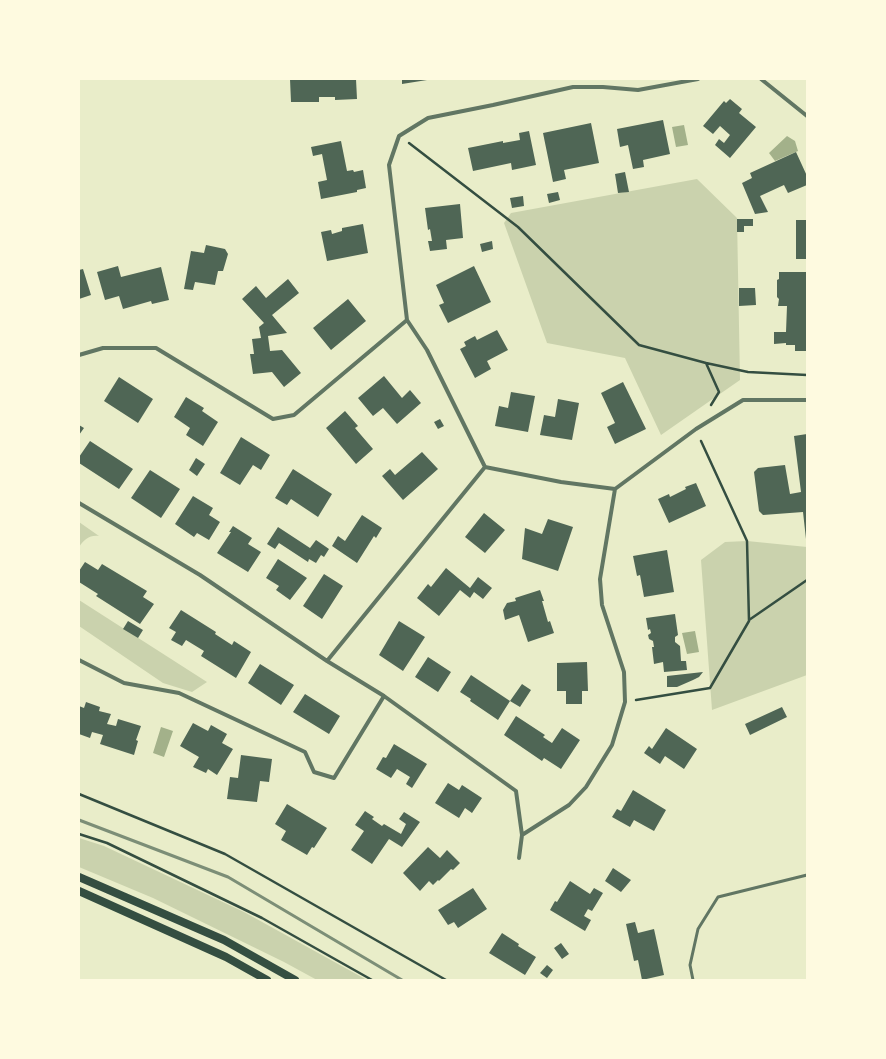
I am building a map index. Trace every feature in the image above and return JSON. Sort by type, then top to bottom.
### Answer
[{"type":"main road","points":[[79,877],[224,940],[295,980]]},
{"type":"main road","points":[[79,891],[226,957],[267,980]]},
{"type":"street","points":[[485,467],[427,350],[407,320],[389,165],[399,136],[428,118],[573,88],[603,87],[638,90],[698,79]]},
{"type":"street","points":[[761,79],[807,116]]},
{"type":"street","points":[[79,355],[103,348],[156,348],[273,419],[294,415],[407,320]]},
{"type":"street","points":[[485,467],[561,482],[615,489],[696,429],[743,400],[807,400]]},
{"type":"street","points":[[327,661],[485,467]]},
{"type":"street","points":[[522,835],[568,805],[586,787],[612,745],[625,702],[624,672],[602,605],[600,579],[615,489]]},
{"type":"street","points":[[79,503],[200,575],[327,661],[384,696],[516,791],[522,835],[519,858]]},
{"type":"street","points":[[79,660],[124,683],[179,693],[190,698],[305,752],[314,772],[334,778],[384,696]]},
{"type":"lane","points":[[693,980],[690,965],[698,929],[718,897],[807,875]]},
{"type":"path","points":[[399,136],[518,227],[639,345],[706,363],[748,372],[807,375]]},
{"type":"path","points":[[706,363],[719,392],[696,429],[747,542],[749,621]]},
{"type":"path","points":[[625,702],[710,688],[749,621],[807,580]]},
{"type":"path","points":[[79,794],[226,854],[446,980]]},
{"type":"path","points":[[79,834],[107,843],[262,918],[372,980]]},
{"type":"shaded area","points":[[684,125],[688,145],[676,147],[672,127]]},
{"type":"shaded area","points":[[787,136],[795,141],[798,151],[775,161],[769,153]]},
{"type":"shaded area","points":[[697,179],[737,218],[740,380],[661,435],[625,358],[547,343],[504,223],[511,213]]},
{"type":"shaded area","points":[[79,522],[99,536],[92,536],[88,538],[79,547]]},
{"type":"shaded area","points":[[747,541],[807,547],[807,675],[712,710],[701,560],[725,542]]},
{"type":"shaded area","points":[[79,600],[207,682],[192,692],[163,683],[79,626]]},
{"type":"shaded area","points":[[695,631],[699,652],[687,654],[682,633]]},
{"type":"shaded area","points":[[161,727],[173,731],[164,757],[153,753]]},
{"type":"shaded area","points":[[79,838],[104,846],[244,912],[367,980],[317,980],[284,962],[153,898],[79,867]]},
{"type":"building","points":[[290,79],[356,79],[357,99],[335,100],[335,97],[319,97],[319,102],[291,102]]},
{"type":"building","points":[[402,79],[427,79],[427,80],[402,84]]},
{"type":"building","points":[[730,99],[742,109],[739,113],[756,127],[730,158],[715,145],[719,139],[724,143],[730,135],[720,126],[713,134],[703,126],[724,101],[726,103]]},
{"type":"building","points":[[663,120],[670,154],[643,160],[644,167],[633,169],[628,145],[620,147],[617,129]]},
{"type":"building","points":[[591,123],[599,163],[564,170],[566,179],[553,182],[543,133]]},
{"type":"building","points":[[529,131],[536,165],[512,170],[511,163],[473,171],[468,148],[503,141],[503,143],[520,140],[519,133]]},
{"type":"building","points":[[341,141],[347,171],[353,170],[354,172],[363,170],[366,188],[357,190],[357,192],[321,199],[318,182],[327,180],[322,154],[313,156],[311,147]]},
{"type":"building","points":[[796,152],[807,176],[807,185],[788,193],[784,185],[760,196],[768,212],[755,214],[742,183],[752,178],[750,173]]},
{"type":"building","points":[[625,172],[629,192],[618,193],[615,174]]},
{"type":"building","points":[[558,192],[560,200],[549,203],[547,194]]},
{"type":"building","points":[[523,196],[524,206],[512,208],[510,198]]},
{"type":"building","points":[[460,204],[463,238],[446,240],[447,249],[430,251],[428,241],[432,241],[430,229],[428,230],[425,208]]},
{"type":"building","points":[[737,219],[753,219],[753,226],[744,226],[744,232],[737,232]]},
{"type":"building","points":[[796,220],[807,220],[807,259],[796,259]]},
{"type":"building","points":[[363,224],[368,253],[327,261],[321,232],[331,230],[332,234],[342,231],[342,228]]},
{"type":"building","points":[[492,241],[493,249],[482,252],[480,244]]},
{"type":"building","points":[[206,245],[225,249],[228,254],[223,271],[218,271],[215,285],[195,282],[193,290],[184,289],[191,251],[204,253]]},
{"type":"building","points":[[118,266],[121,277],[161,267],[169,300],[152,304],[151,301],[123,309],[119,296],[105,300],[97,272]]},
{"type":"building","points":[[474,266],[491,302],[448,323],[439,305],[444,303],[436,285]]},
{"type":"building","points":[[83,269],[91,295],[79,299],[79,270]]},
{"type":"building","points":[[779,272],[807,272],[807,351],[795,351],[795,345],[786,345],[786,343],[774,344],[774,332],[786,332],[787,306],[778,306],[779,299],[777,297],[777,280],[779,279]]},
{"type":"building","points":[[288,279],[299,293],[272,315],[287,333],[268,336],[270,351],[282,350],[301,373],[284,387],[272,372],[253,374],[250,354],[254,354],[252,339],[261,338],[259,327],[264,323],[242,299],[256,286],[266,298]]},
{"type":"building","points":[[739,288],[755,288],[756,305],[739,306]]},
{"type":"building","points":[[348,299],[366,321],[331,350],[313,328]]},
{"type":"building","points":[[497,330],[508,350],[487,361],[491,369],[475,378],[460,349],[466,346],[464,342],[475,336],[477,340]]},
{"type":"building","points":[[384,376],[402,398],[410,390],[421,403],[397,424],[383,408],[373,416],[358,398]]},
{"type":"building","points":[[119,377],[153,399],[138,423],[104,401]]},
{"type":"building","points":[[623,382],[646,429],[615,444],[607,427],[615,423],[601,393]]},
{"type":"building","points":[[511,392],[535,396],[528,432],[495,426],[499,406],[508,408]]},
{"type":"building","points":[[186,397],[204,408],[202,411],[218,422],[203,446],[186,435],[190,428],[174,417]]},
{"type":"building","points":[[558,399],[579,403],[572,440],[540,435],[544,415],[555,417]]},
{"type":"building","points":[[345,411],[358,426],[355,428],[373,449],[356,464],[326,428]]},
{"type":"building","points":[[440,419],[444,426],[438,429],[434,422]]},
{"type":"building","points":[[79,425],[84,428],[79,435]]},
{"type":"building","points":[[807,434],[806,539],[803,512],[763,515],[759,511],[754,472],[758,468],[785,465],[790,494],[801,492],[794,436]]},
{"type":"building","points":[[241,437],[270,455],[261,470],[253,465],[240,485],[220,473]]},
{"type":"building","points":[[90,441],[133,469],[119,489],[79,463],[79,457]]},
{"type":"building","points":[[422,452],[438,469],[403,500],[382,476],[390,469],[395,475]]},
{"type":"building","points":[[196,458],[205,464],[197,476],[189,470]]},
{"type":"building","points":[[293,469],[332,494],[318,517],[291,499],[287,505],[275,498]]},
{"type":"building","points":[[150,470],[180,489],[161,518],[131,498]]},
{"type":"building","points":[[696,483],[706,506],[669,523],[658,499],[669,494],[670,497],[686,489],[685,487]]},
{"type":"building","points":[[193,496],[213,508],[209,515],[220,522],[209,540],[197,533],[194,537],[175,524]]},
{"type":"building","points":[[484,513],[505,530],[485,553],[465,537]]},
{"type":"building","points":[[362,515],[382,528],[376,538],[374,536],[357,563],[332,546],[338,536],[345,541]]},
{"type":"building","points":[[548,519],[573,527],[558,571],[522,559],[525,528],[542,534]]},
{"type":"building","points":[[233,526],[252,538],[248,544],[261,552],[248,572],[217,553],[231,532],[229,532]]},
{"type":"building","points":[[278,527],[310,548],[316,540],[329,549],[324,557],[321,555],[316,563],[309,559],[308,562],[279,543],[275,549],[267,544]]},
{"type":"building","points":[[667,550],[674,592],[644,597],[640,575],[637,576],[633,556]]},
{"type":"building","points":[[278,559],[307,578],[290,600],[276,590],[279,586],[266,578]]},
{"type":"building","points":[[85,562],[98,570],[102,564],[147,591],[143,597],[154,604],[140,624],[96,596],[98,594],[79,582],[79,571]]},
{"type":"building","points":[[446,568],[470,588],[478,577],[492,588],[483,599],[474,592],[470,598],[460,590],[439,616],[417,598],[428,584],[431,587]]},
{"type":"building","points":[[324,574],[343,586],[322,619],[303,606]]},
{"type":"building","points":[[540,590],[544,601],[542,601],[548,622],[550,621],[554,633],[528,642],[519,615],[505,620],[503,610],[507,603],[516,601],[515,598]]},
{"type":"building","points":[[181,610],[216,632],[215,634],[232,645],[234,641],[251,652],[236,678],[201,656],[204,651],[186,640],[182,646],[171,640],[176,632],[169,628]]},
{"type":"building","points":[[675,614],[678,635],[675,637],[675,642],[680,646],[681,661],[686,661],[687,670],[664,672],[663,662],[654,664],[652,647],[654,647],[653,641],[649,639],[648,635],[651,633],[650,629],[648,630],[646,618]]},
{"type":"building","points":[[128,621],[143,630],[138,638],[123,629]]},
{"type":"building","points":[[399,621],[425,637],[403,671],[379,655]]},
{"type":"building","points":[[428,657],[451,672],[438,692],[415,677]]},
{"type":"building","points":[[587,662],[588,691],[582,691],[582,704],[566,704],[566,691],[557,691],[557,663]]},
{"type":"building","points":[[260,664],[294,685],[281,705],[248,683]]},
{"type":"building","points":[[703,672],[699,677],[677,687],[667,687],[667,676]]},
{"type":"building","points":[[471,675],[510,701],[498,720],[470,701],[471,699],[460,692]]},
{"type":"building","points":[[522,684],[531,690],[520,707],[510,701]]},
{"type":"building","points":[[305,694],[340,716],[329,734],[293,712]]},
{"type":"building","points":[[86,702],[100,707],[99,711],[111,714],[107,724],[116,726],[118,719],[141,726],[136,740],[138,741],[134,755],[100,744],[103,735],[92,732],[90,738],[79,734],[79,706],[84,708]]},
{"type":"building","points":[[782,707],[787,717],[750,735],[745,724]]},
{"type":"building","points":[[516,716],[545,735],[543,737],[552,743],[562,728],[580,740],[561,769],[544,758],[542,761],[504,735]]},
{"type":"building","points":[[193,723],[208,731],[211,725],[227,734],[222,743],[233,749],[217,775],[208,769],[206,773],[193,767],[199,757],[180,746]]},
{"type":"building","points":[[666,728],[697,749],[684,769],[665,756],[660,764],[644,753],[649,746],[652,749]]},
{"type":"building","points":[[394,744],[427,764],[412,788],[406,784],[410,777],[397,769],[391,778],[376,769],[383,757],[386,758]]},
{"type":"building","points":[[241,755],[272,759],[269,782],[260,781],[257,802],[227,799],[230,777],[238,778]]},
{"type":"building","points":[[448,783],[459,790],[462,785],[482,798],[472,813],[465,808],[459,818],[435,803]]},
{"type":"building","points":[[633,790],[666,810],[654,831],[634,820],[630,827],[612,817],[617,809],[621,811]]},
{"type":"building","points":[[287,804],[327,828],[314,848],[312,847],[307,855],[281,840],[286,831],[275,824]]},
{"type":"building","points":[[365,811],[374,817],[372,819],[382,826],[384,824],[401,834],[406,824],[399,819],[404,812],[420,822],[402,847],[389,839],[372,864],[351,850],[364,831],[355,825]]},
{"type":"building","points":[[428,847],[440,858],[447,850],[460,863],[433,885],[429,881],[420,891],[403,873]]},
{"type":"building","points":[[613,868],[631,880],[621,892],[605,881]]},
{"type":"building","points":[[570,881],[590,894],[594,888],[603,893],[592,911],[588,909],[584,916],[591,920],[585,931],[550,910],[555,901],[557,902]]},
{"type":"building","points":[[473,888],[487,909],[458,928],[454,922],[448,925],[438,910]]},
{"type":"building","points":[[635,922],[638,933],[654,929],[664,975],[642,980],[638,960],[634,961],[626,924]]},
{"type":"building","points":[[502,933],[519,944],[518,946],[536,957],[525,975],[489,953]]},
{"type":"building","points":[[561,943],[569,954],[562,959],[554,948]]},
{"type":"building","points":[[547,965],[553,970],[547,978],[540,973]]},
{"type":"railway","points":[[79,820],[228,877],[402,980]]}]
